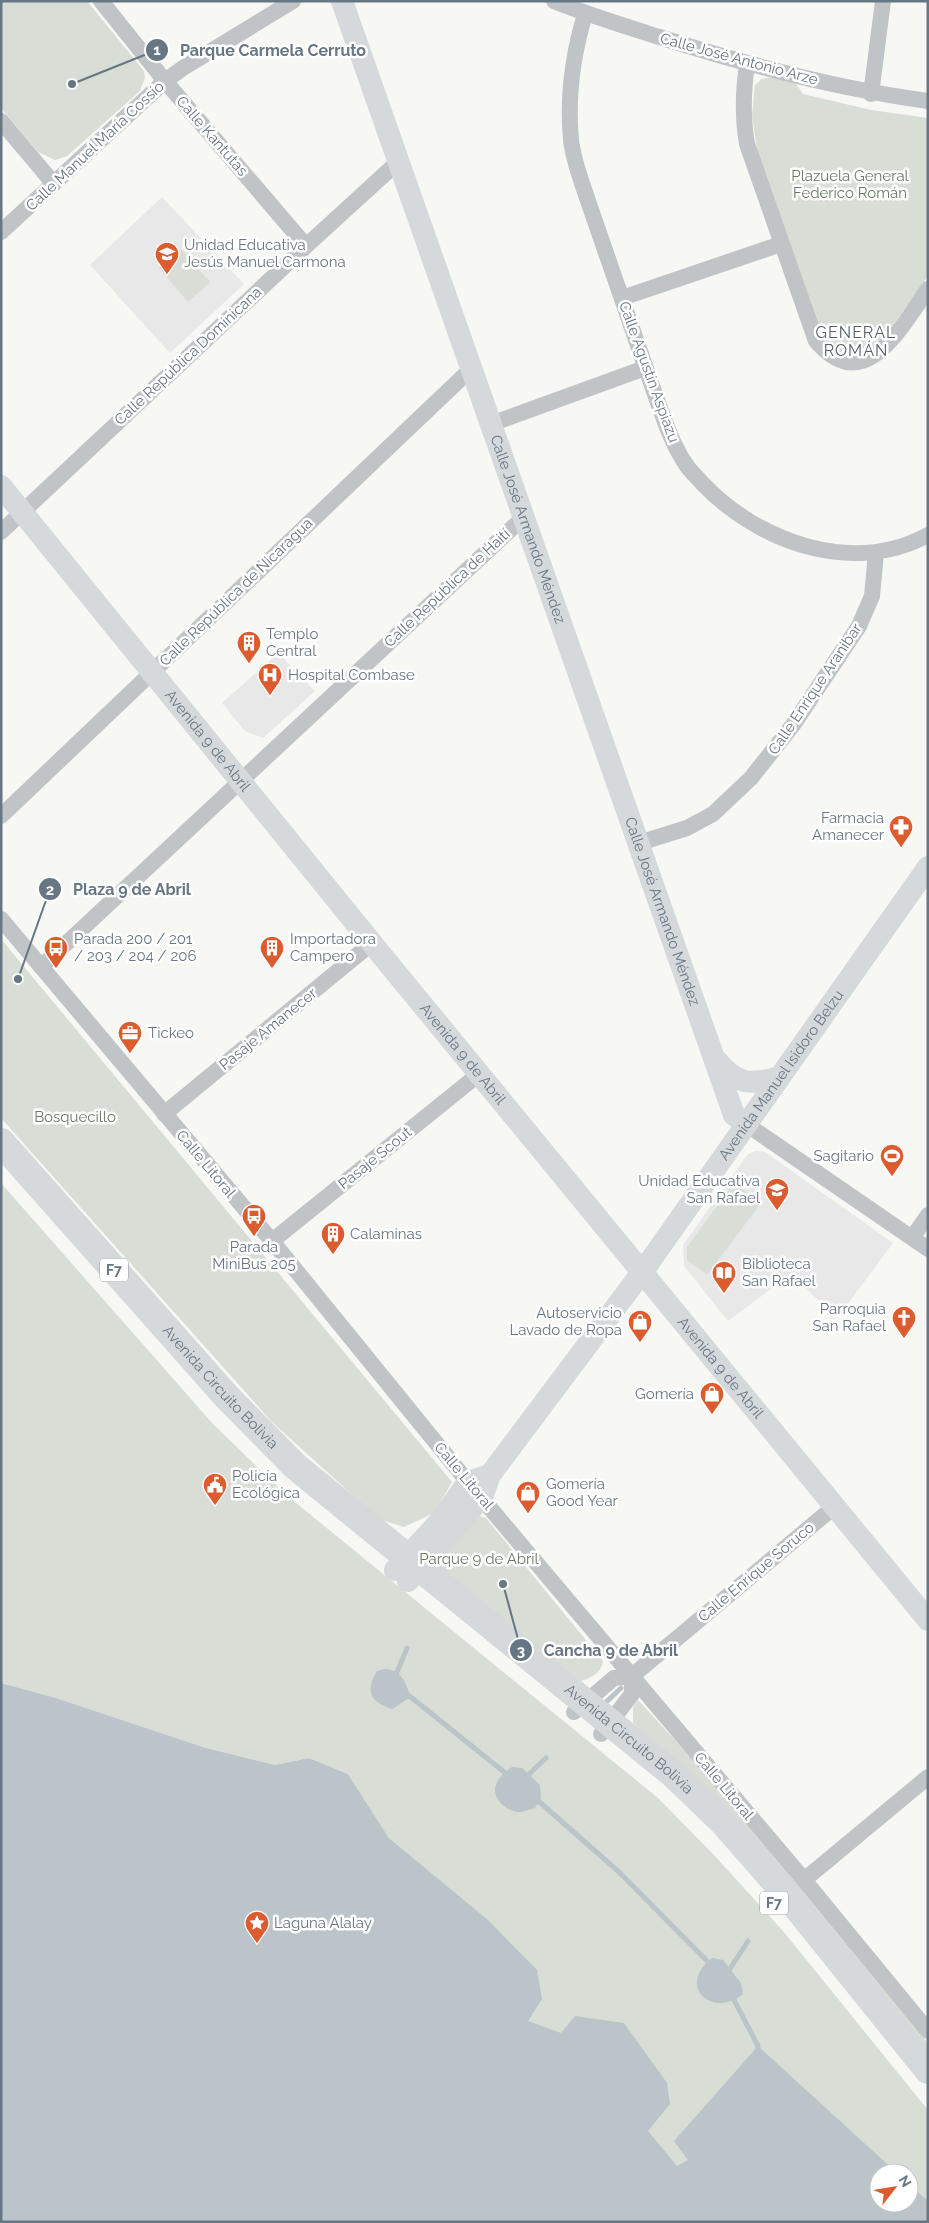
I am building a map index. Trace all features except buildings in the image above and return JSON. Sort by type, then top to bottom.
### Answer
[{"type":"highway","name":"Avenida Circuito Bolivia","points":[[1,1142],[238,1408],[295,1466],[407,1569]]},
{"type":"highway","name":"Avenida Circuito Bolivia","points":[[1,1168],[221,1414],[282,1474],[407,1569],[605,1728],[673,1774],[724,1823],[786,1895],[928,2070]]},
{"type":"highway","name":"Avenida Circuito Bolivia","points":[[605,1728],[676,1797],[775,1904],[928,2090]]},
{"type":"main road","name":"Calle José Armando Méndez","points":[[342,1],[734,1115],[746,1124]]},
{"type":"main road","name":"Avenida 9 de Abril","points":[[1,486],[479,1074],[643,1271],[928,1620]]},
{"type":"main road","name":"Avenida Manuel Isidoro Belzu","points":[[407,1569],[475,1490],[490,1476],[643,1271],[928,867]]},
{"type":"main road","name":"Calle José Armando Méndez","points":[[714,1057],[726,1071],[739,1080],[754,1083],[779,1077]]},
{"type":"street","name":"Calle Kantutas","points":[[101,1],[165,81],[306,246]]},
{"type":"street","name":"Calle Manuel María Cossío","points":[[1,232],[165,81],[293,1]]},
{"type":"street","name":"Calle José Antonio Arze","points":[[554,1],[585,14],[747,64],[871,94],[928,101]]},
{"type":"street","points":[[871,94],[883,1]]},
{"type":"street","name":"Calle Agustín Aspiazu","points":[[585,14],[576,44],[570,92],[571,142],[581,180],[645,368],[668,432],[687,467],[718,499],[757,527],[791,542],[826,550],[876,553],[924,542]]},
{"type":"street","points":[[747,64],[743,92],[744,128],[781,244],[816,341],[831,356],[844,362],[862,361],[886,348],[928,290]]},
{"type":"street","points":[[1,121],[54,184]]},
{"type":"street","name":"Calle República Dominicana","points":[[1,532],[398,162]]},
{"type":"street","points":[[622,298],[781,244]]},
{"type":"street","points":[[490,424],[645,368]]},
{"type":"street","name":"Calle República de Nicaragua","points":[[1,816],[471,369]]},
{"type":"street","name":"Calle República de Haití","points":[[41,967],[524,517]]},
{"type":"street","name":"Calle Enrique Aranibar","points":[[638,843],[687,828],[712,814],[751,778],[794,726],[859,626],[872,596],[876,553]]},
{"type":"street","name":"Calle Litoral","points":[[1,919],[272,1242],[475,1490],[804,1880],[928,2031]]},
{"type":"street","name":"Pasaje Amanecer","points":[[164,1114],[372,943]]},
{"type":"street","name":"Pasaje Scout","points":[[272,1242],[479,1074]]},
{"type":"street","points":[[746,1124],[928,1250]]},
{"type":"street","points":[[912,1238],[928,1215]]},
{"type":"street","name":"Calle Enrique Soruco","points":[[579,1707],[614,1678],[632,1676],[834,1507]]},
{"type":"street","points":[[605,1728],[632,1694],[632,1676]]},
{"type":"street","points":[[804,1880],[928,1777]]},
{"type":"shaded area","name":"Unidad Educativa Jesús Manuel Carmona","points":[[162,197],[244,284],[170,353],[90,265]]},
{"type":"shaded area","name":"Hospital Combase","points":[[278,653],[315,691],[263,738],[245,731],[222,703]]},
{"type":"shaded area","name":"Unidad Educativa San Rafael","points":[[756,1151],[765,1152],[893,1243],[838,1317],[790,1275],[728,1321],[684,1266],[683,1245],[748,1154]]},
{"type":"shaded area","points":[[385,1669],[399,1674],[405,1682],[411,1697],[392,1709],[374,1699],[371,1690],[371,1684],[377,1671]]},
{"type":"shaded area","name":"Laguna Alalay","points":[[1,1683],[56,1698],[206,1748],[275,1765],[309,1758],[348,1774],[389,1838],[487,1919],[537,1970],[542,1999],[528,2021],[561,2033],[575,2016],[624,2023],[667,2083],[670,2104],[648,2131],[677,2166],[688,2160],[674,2141],[758,2046],[886,2163],[869,2163],[869,2213],[919,2213],[919,2193],[928,2201],[928,2222],[1,2222]]},
{"type":"shaded area","points":[[512,1767],[522,1768],[540,1785],[541,1798],[535,1808],[521,1812],[514,1811],[505,1807],[498,1799],[495,1790],[497,1782],[502,1774]]},
{"type":"shaded area","points":[[712,1958],[723,1960],[741,1983],[743,1994],[732,2001],[721,2003],[711,2001],[703,1996],[698,1989],[697,1979],[702,1969]]},
{"type":"green space","points":[[1,1],[87,1],[144,71],[145,78],[140,91],[67,156],[55,160],[38,152],[1,108]]},
{"type":"green space","name":"Plazuela General Federico Román","points":[[772,77],[794,81],[803,94],[871,110],[928,118],[928,276],[880,343],[864,352],[853,354],[837,350],[826,343],[819,332],[757,150],[752,116],[755,85],[762,79]]},
{"type":"green space","points":[[181,249],[210,282],[188,302],[159,268]]},
{"type":"green space","name":"Bosquecillo","points":[[1,939],[452,1482],[434,1513],[404,1527],[379,1519],[272,1422],[1,1118]]},
{"type":"green space","points":[[1,1183],[213,1424],[285,1494],[658,1798],[713,1854],[783,1931],[928,2110],[928,2222],[617,2222],[559,2109],[487,1919],[389,1838],[348,1774],[309,1758],[275,1765],[206,1748],[56,1698],[1,1683]]},
{"type":"green space","points":[[734,1183],[761,1203],[707,1275],[687,1260],[687,1247]]},
{"type":"green space","name":"Parque 9 de Abril","points":[[479,1516],[486,1518],[603,1661],[596,1674],[581,1681],[434,1564]]},
{"type":"green space","points":[[638,1700],[707,1775],[928,2043],[928,2057],[690,1774],[633,1723],[633,1707]]},
{"type":"waterway","points":[[395,1677],[407,1648]]},
{"type":"waterway","points":[[603,1705],[621,1688]]},
{"type":"waterway","points":[[407,1694],[509,1776]]},
{"type":"waterway","points":[[524,1779],[546,1758]]},
{"type":"waterway","points":[[535,1798],[619,1872],[712,1966]]},
{"type":"waterway","points":[[728,1972],[748,1941]]},
{"type":"waterway","points":[[732,1996],[758,2046],[757,2051]]},
{"type":"place","name":"Parque Carmela Cerruto","points":[[72,84]]},
{"type":"place","name":"Unidad Educativa Jesús Manuel Carmona","points":[[167,275]]},
{"type":"place","name":"Templo Central","points":[[249,664]]},
{"type":"place","name":"Hospital Combase","points":[[270,696]]},
{"type":"place","name":"Farmacia Amanecer","points":[[901,848]]},
{"type":"place","name":"Parada 200 / 201 / 203 / 204 / 206","points":[[56,969]]},
{"type":"place","name":"Importadora Campero","points":[[272,969]]},
{"type":"place","name":"Plaza 9 de Abril","points":[[18,979]]},
{"type":"place","name":"Tickeo","points":[[130,1054]]},
{"type":"place","name":"Sagitario","points":[[892,1177]]},
{"type":"place","name":"Unidad Educativa San Rafael","points":[[777,1211]]},
{"type":"place","name":"Parada MiniBus 205","points":[[254,1237]]},
{"type":"place","name":"Calaminas","points":[[333,1255]]},
{"type":"place","name":"Biblioteca San Rafael","points":[[724,1294]]},
{"type":"place","name":"Parroquia San Rafael","points":[[904,1339]]},
{"type":"place","name":"Autoservicio Lavado de Ropa","points":[[640,1343]]},
{"type":"place","name":"Gomería","points":[[712,1415]]},
{"type":"place","name":"Policía Ecológica","points":[[215,1506]]},
{"type":"place","name":"Gomería Good Year","points":[[528,1514]]},
{"type":"place","name":"Cancha 9 de Abril","points":[[503,1584]]},
{"type":"place","name":"Laguna Alalay","points":[[257,1944]]},
{"type":"district","name":"GENERAL ROMÁN","points":[[856,341]]}]
